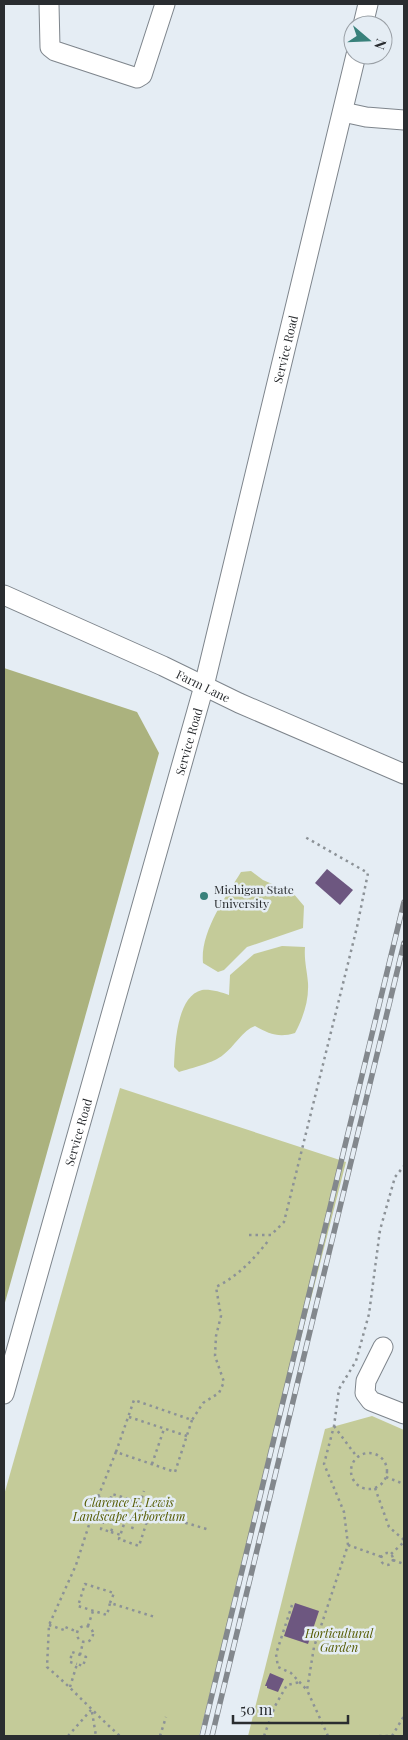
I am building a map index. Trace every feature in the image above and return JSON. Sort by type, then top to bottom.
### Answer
[{"type":"street","points":[[49,4],[50,47],[55,51],[137,78],[142,75],[165,4]]},
{"type":"street","name":"Service Road","points":[[4,1394],[204,686],[354,65]]},
{"type":"street","points":[[343,112],[366,117],[404,120]]},
{"type":"street","name":"Farm Lane","points":[[4,595],[239,703],[404,774]]},
{"type":"street","points":[[383,1347],[366,1381],[365,1394],[371,1401],[404,1414]]},
{"type":"path","points":[[250,1236],[270,1235],[284,1222],[354,937],[368,872],[305,837]]},
{"type":"path","points":[[307,1690],[314,1647],[348,1544],[344,1512],[324,1464],[334,1426],[339,1388],[356,1361],[369,1314],[380,1230],[395,1177],[404,1166]]},
{"type":"path","points":[[116,1452],[175,1472],[192,1420],[203,1403],[219,1393],[224,1382],[215,1356],[216,1336],[221,1316],[216,1287],[232,1279],[254,1259],[268,1240]]},
{"type":"path","points":[[120,1736],[47,1667],[49,1625],[76,1565],[98,1497],[134,1400],[192,1420]]},
{"type":"path","points":[[128,1417],[187,1436]]},
{"type":"path","points":[[334,1426],[357,1457]]},
{"type":"path","points":[[152,1464],[164,1429]]},
{"type":"path","points":[[368,1453],[379,1456],[387,1468],[386,1477],[383,1483],[375,1488],[367,1489],[361,1487],[352,1479],[351,1467],[357,1457],[368,1453]]},
{"type":"path","points":[[386,1477],[404,1484]]},
{"type":"path","points":[[375,1488],[389,1527],[404,1541],[391,1554],[386,1553],[382,1557]]},
{"type":"path","points":[[132,1529],[144,1491]]},
{"type":"path","points":[[121,1535],[101,1528],[112,1494],[132,1500],[120,1539],[139,1546],[150,1512]]},
{"type":"path","points":[[98,1497],[210,1530]]},
{"type":"path","points":[[111,1532],[120,1504]]},
{"type":"path","points":[[348,1544],[382,1557]]},
{"type":"path","points":[[391,1554],[393,1560]]},
{"type":"path","points":[[382,1557],[382,1562],[386,1564],[390,1564],[393,1560]]},
{"type":"path","points":[[393,1560],[404,1564]]},
{"type":"path","points":[[85,1584],[114,1593],[110,1603],[107,1615],[78,1606],[85,1584]]},
{"type":"path","points":[[110,1603],[155,1617]]},
{"type":"path","points":[[292,1605],[276,1654],[278,1667],[291,1672],[307,1690],[327,1735],[323,1735]]},
{"type":"path","points":[[88,1627],[92,1611]]},
{"type":"path","points":[[49,1625],[64,1630],[65,1627],[78,1632]]},
{"type":"path","points":[[78,1632],[81,1628],[88,1627]]},
{"type":"path","points":[[83,1642],[90,1640],[93,1636],[93,1632],[88,1627]]},
{"type":"path","points":[[78,1632],[78,1637],[83,1642]]},
{"type":"path","points":[[80,1655],[83,1642]]},
{"type":"path","points":[[72,1652],[86,1657],[84,1666],[77,1664],[70,1662],[72,1652]]},
{"type":"path","points":[[70,1687],[77,1664]]},
{"type":"path","points":[[264,1736],[275,1706],[287,1685],[300,1682]]},
{"type":"path","points":[[68,1736],[91,1710]]},
{"type":"path","points":[[91,1710],[96,1736]]},
{"type":"path","points":[[380,1736],[392,1736],[404,1716]]},
{"type":"path","points":[[160,1736],[166,1718]]},
{"type":"green space","points":[[4,668],[137,712],[159,753],[4,1306]]},
{"type":"green space","points":[[251,871],[263,880],[293,893],[304,906],[303,928],[247,947],[224,970],[218,972],[203,963],[205,939],[221,904],[241,872]]},
{"type":"green space","points":[[282,946],[305,947],[308,996],[303,1015],[295,1033],[274,1034],[255,1026],[246,1031],[219,1058],[179,1072],[174,1067],[176,1035],[182,1012],[193,994],[202,990],[208,990],[229,995],[230,975],[254,954]]},
{"type":"green space","name":"Clarence E. Lewis Landscape Arboretum","points":[[120,1088],[346,1162],[199,1736],[4,1736],[4,1495]]},
{"type":"green space","name":"Horticultural Garden","points":[[372,1416],[404,1430],[404,1736],[248,1736],[325,1429]]},
{"type":"building","points":[[327,869],[353,890],[340,905],[315,883]]},
{"type":"building","points":[[295,1603],[319,1611],[308,1644],[284,1636]]},
{"type":"building","points":[[270,1673],[284,1679],[278,1692],[265,1686]]},
{"type":"railway","points":[[202,1736],[404,902]]},
{"type":"railway","points":[[212,1736],[404,943]]},
{"type":"place","name":"Michigan State University","points":[[204,896]]}]
